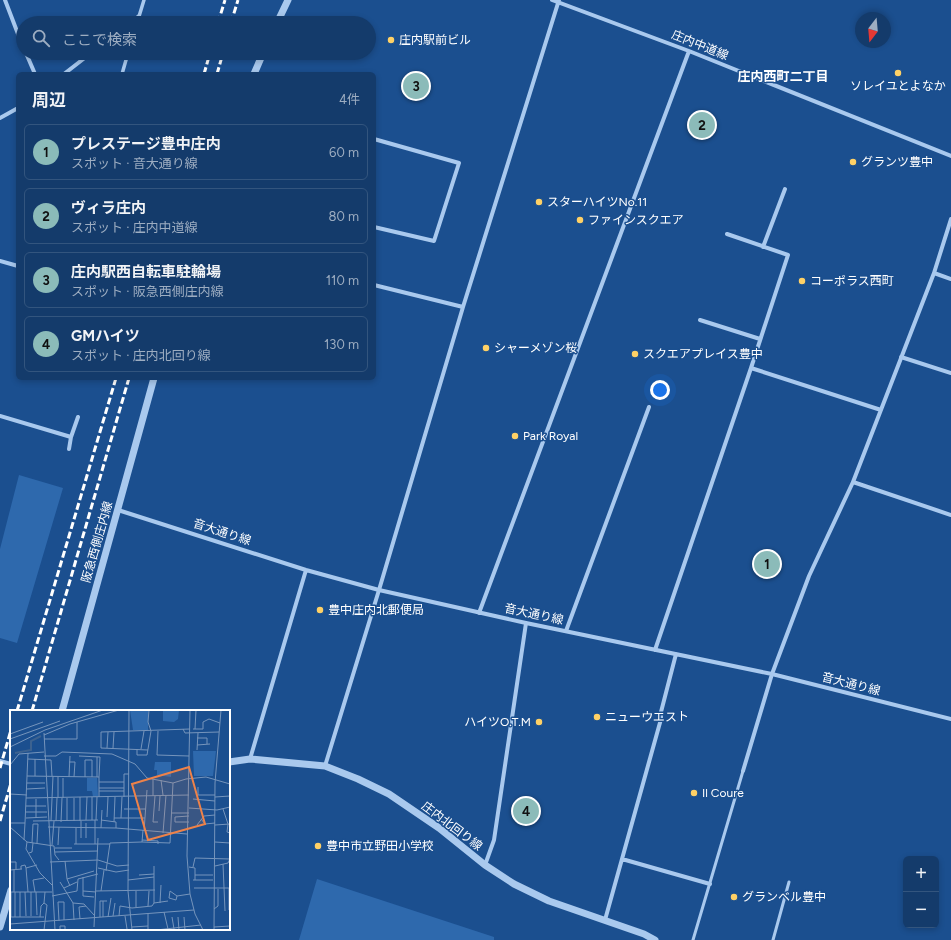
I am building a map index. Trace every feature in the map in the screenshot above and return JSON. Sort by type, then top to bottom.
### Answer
[{"type":"street","points":[[5,0],[16,29]]},
{"type":"street","points":[[139,16],[144,0]]},
{"type":"street","points":[[280,16],[288,0]]},
{"type":"street","name":"庄内中道線","points":[[552,0],[689,51],[951,156]]},
{"type":"street","points":[[325,766],[463,308],[558,1]]},
{"type":"street","points":[[479,613],[689,51]]},
{"type":"street","points":[[29,60],[34,72]]},
{"type":"street","points":[[67,72],[82,60]]},
{"type":"street","points":[[123,72],[126,60]]},
{"type":"street","points":[[255,72],[260,60]]},
{"type":"street","points":[[0,118],[16,109]]},
{"type":"street","points":[[376,140],[459,163],[434,241],[376,227]]},
{"type":"street","points":[[763,247],[785,189]]},
{"type":"street","points":[[743,772],[772,674],[809,576],[853,482],[934,273],[951,219]]},
{"type":"street","points":[[655,650],[788,255],[727,234]]},
{"type":"street","points":[[0,262],[16,266]]},
{"type":"street","points":[[934,273],[951,279]]},
{"type":"street","points":[[376,286],[463,308]]},
{"type":"street","points":[[700,320],[760,339]]},
{"type":"street","points":[[901,356],[951,373]]},
{"type":"street","points":[[751,368],[881,410]]},
{"type":"street","name":"阪急西側庄内線","points":[[62,710],[153,380]]},
{"type":"street","points":[[566,631],[649,407]]},
{"type":"street","points":[[0,416],[71,437]]},
{"type":"street","points":[[69,449],[71,437],[78,417]]},
{"type":"street","points":[[853,482],[951,515]]},
{"type":"street","name":"音大通り線","points":[[118,510],[306,570],[379,590],[479,613],[772,674],[951,719]]},
{"type":"street","points":[[250,759],[306,570]]},
{"type":"street","points":[[485,865],[494,840],[526,623]]},
{"type":"street","points":[[605,920],[661,719],[661,712],[676,654]]},
{"type":"street","name":"庄内北回り線","points":[[230,762],[250,759],[325,766],[358,779],[389,794],[438,828],[485,865],[514,884],[549,901],[644,934],[655,940]]},
{"type":"street","points":[[0,761],[10,764]]},
{"type":"street","points":[[622,859],[710,884]]},
{"type":"street","points":[[0,927],[10,893]]},
{"type":"lane","points":[[693,940],[743,772]]},
{"type":"lane","points":[[773,940],[789,882]]},
{"type":"shaded area","points":[[19,475],[63,488],[17,643],[0,638],[0,549]]},
{"type":"shaded area","points":[[317,879],[494,937],[494,940],[299,940]]},
{"type":"railway","points":[[220,16],[225,0]]},
{"type":"railway","points":[[233,16],[238,0]]},
{"type":"railway","points":[[205,72],[208,60]]},
{"type":"railway","points":[[218,72],[221,60]]},
{"type":"railway","points":[[17,710],[115,380]]},
{"type":"railway","points":[[32,710],[128,380]]},
{"type":"railway","points":[[0,768],[10,733]]},
{"type":"railway","points":[[0,821],[10,786]]},
{"type":"place","name":"庄内駅前ビル","points":[[391,40]]},
{"type":"place","name":"ソレイユとよなか","points":[[898,73]]},
{"type":"place","name":"庄内駅西自転車駐輪場","points":[[416,86]]},
{"type":"place","name":"ヴィラ庄内","points":[[702,125]]},
{"type":"place","name":"グランツ豊中","points":[[853,162]]},
{"type":"place","name":"スターハイツNo.11","points":[[539,202]]},
{"type":"place","name":"ファインスクエア","points":[[580,220]]},
{"type":"place","name":"コーポラス西町","points":[[802,281]]},
{"type":"place","name":"シャーメゾン桜","points":[[486,348]]},
{"type":"place","name":"スクエアプレイス豊中","points":[[635,354]]},
{"type":"place","name":"Park Royal","points":[[515,436]]},
{"type":"place","name":"プレステージ豊中庄内","points":[[767,564]]},
{"type":"place","name":"豊中庄内北郵便局","points":[[320,610]]},
{"type":"place","name":"ニューウエスト","points":[[597,717]]},
{"type":"place","name":"ハイツO.T.M","points":[[539,722]]},
{"type":"place","name":"Il Coure","points":[[694,793]]},
{"type":"place","name":"GMハイツ","points":[[526,811]]},
{"type":"place","name":"豊中市立野田小学校","points":[[318,846]]},
{"type":"place","name":"グランベル豊中","points":[[734,897]]},
{"type":"district","name":"庄内西町二丁目","points":[[783,76]]}]
